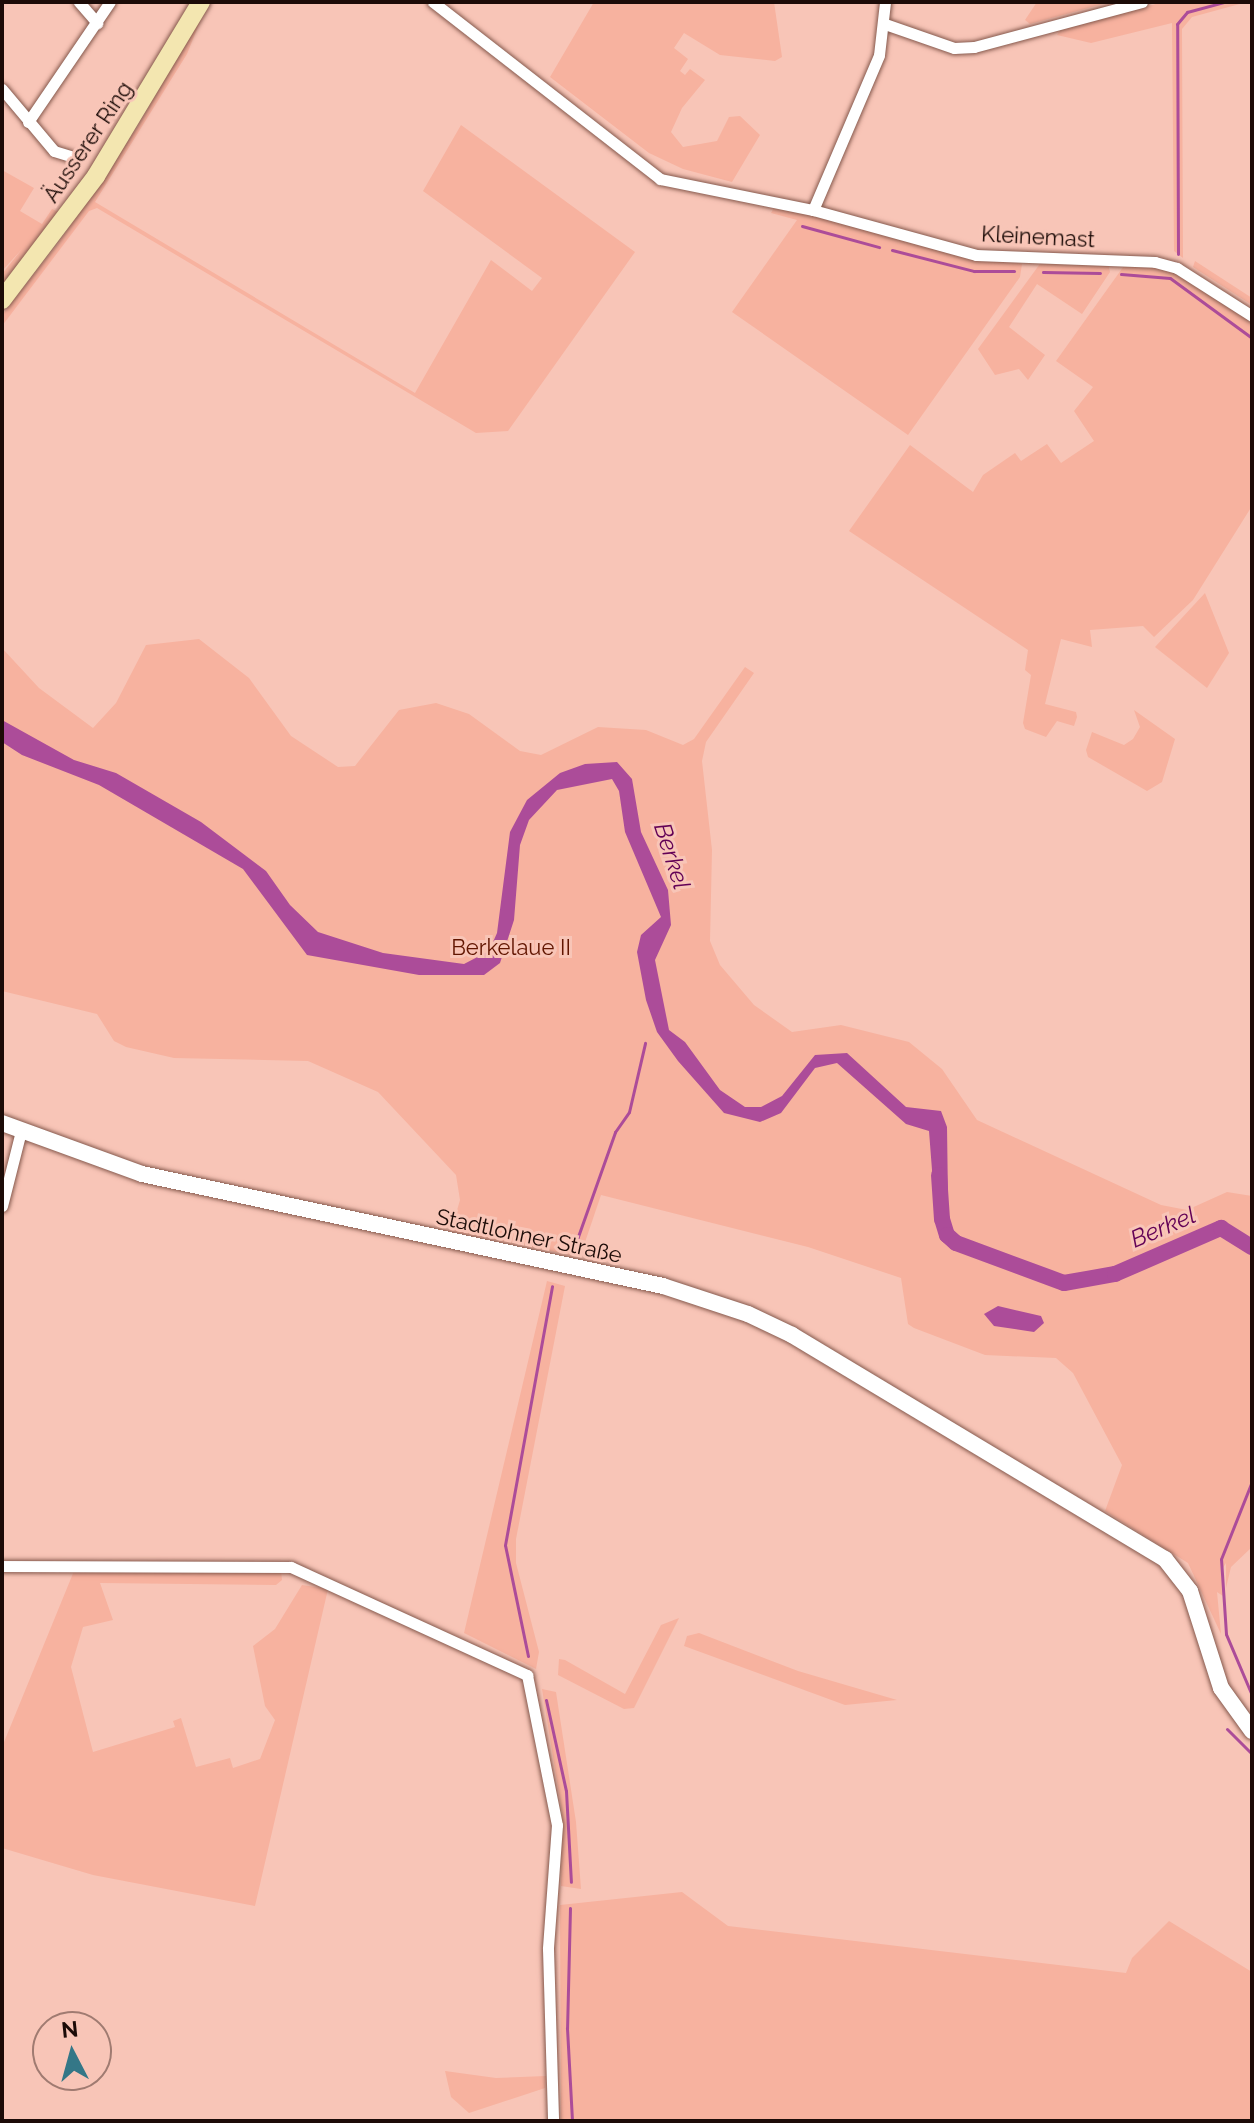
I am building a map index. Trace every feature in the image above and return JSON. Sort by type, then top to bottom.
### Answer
[{"type":"main road","name":"Äusserer Ring","points":[[2,300],[96,176],[201,2]]},
{"type":"street","points":[[79,2],[97,23]]},
{"type":"street","points":[[28,122],[110,2]]},
{"type":"street","name":"Kleinemast","points":[[433,2],[648,173],[686,186],[813,210],[976,255],[1155,262],[1177,268],[1252,316]]},
{"type":"street","points":[[813,210],[879,55],[885,24],[885,2]]},
{"type":"street","points":[[885,24],[942,45],[974,47],[1142,2]]},
{"type":"street","points":[[2,89],[54,151],[70,156]]},
{"type":"street","name":"Stadtlohner Straße","points":[[2,1123],[142,1174],[717,1302],[792,1335],[1150,1549],[1181,1573],[1221,1688],[1252,1731]]},
{"type":"street","points":[[2,1206],[21,1131]]},
{"type":"street","points":[[2,1566],[291,1567],[527,1675],[557,1825],[548,1949],[553,2121]]},
{"type":"green space","points":[[208,2],[187,54],[95,202],[415,393],[491,260],[532,291],[542,278],[423,191],[461,125],[635,252],[508,431],[476,433],[97,208],[89,211],[2,326],[2,315],[58,244],[137,128]]},
{"type":"green space","points":[[594,2],[774,2],[782,57],[775,61],[720,55],[684,33],[674,48],[688,59],[680,71],[685,75],[690,69],[705,80],[682,108],[671,132],[683,147],[717,141],[729,117],[740,116],[760,135],[732,182],[683,169],[649,153],[550,77]]},
{"type":"green space","points":[[1037,2],[1110,2],[1030,24],[1025,20]]},
{"type":"green space","points":[[1163,2],[1247,2],[1192,17],[1182,29],[1183,258],[1174,251],[1172,23],[1091,43],[1057,35],[1060,30]]},
{"type":"green space","points":[[2,170],[34,188],[20,211],[42,224],[52,209],[61,213],[2,290],[2,274],[22,249],[2,271]]},
{"type":"green space","points":[[775,206],[1022,264],[1020,277],[908,435],[732,312],[797,220],[771,213]]},
{"type":"green space","points":[[1042,261],[1108,264],[1110,272],[1082,314],[1037,284],[1009,327],[1045,355],[1028,380],[1019,369],[995,375],[978,349]]},
{"type":"green space","points":[[1195,261],[1252,298],[1252,305],[1193,267]]},
{"type":"green space","points":[[1126,263],[1173,269],[1252,320],[1252,506],[1193,600],[1154,637],[1143,626],[1090,630],[1092,647],[1061,639],[1045,704],[1076,712],[1077,717],[1074,726],[1057,721],[1046,737],[1025,729],[1023,723],[1031,675],[1025,670],[1028,650],[849,531],[910,445],[973,492],[983,475],[1015,453],[1021,461],[1047,444],[1061,463],[1094,441],[1074,411],[1093,387],[1056,361]]},
{"type":"green space","points":[[1205,593],[1229,653],[1207,688],[1155,647]]},
{"type":"green space","name":"Berkelaue II","points":[[199,639],[249,678],[291,736],[338,767],[355,766],[399,710],[436,703],[469,714],[520,751],[541,755],[598,727],[646,730],[683,745],[694,739],[745,667],[754,673],[706,742],[702,761],[712,850],[710,941],[720,965],[754,1005],[792,1032],[841,1025],[909,1042],[942,1069],[977,1120],[1161,1205],[1187,1210],[1227,1192],[1252,1196],[1252,1547],[1231,1567],[1226,1588],[1226,1563],[1223,1568],[1223,1596],[1217,1592],[1221,1634],[1188,1563],[1105,1511],[1122,1465],[1073,1373],[1056,1358],[985,1355],[914,1328],[908,1324],[901,1278],[808,1247],[601,1195],[580,1257],[451,1231],[460,1200],[456,1175],[378,1092],[308,1061],[174,1058],[126,1047],[114,1041],[97,1014],[2,991],[2,648],[39,688],[93,728],[116,703],[146,645]]},
{"type":"green space","points":[[1134,710],[1175,739],[1162,782],[1147,791],[1088,757],[1086,750],[1092,732],[1124,745],[1133,739],[1140,727]]},
{"type":"green space","points":[[547,1281],[565,1286],[516,1539],[516,1563],[539,1652],[536,1669],[464,1633]]},
{"type":"green space","points":[[74,1571],[281,1571],[282,1580],[276,1585],[100,1583],[113,1620],[83,1627],[71,1667],[93,1752],[175,1727],[173,1721],[181,1718],[196,1767],[230,1758],[233,1768],[260,1759],[275,1720],[265,1706],[253,1646],[275,1629],[302,1585],[328,1589],[255,1906],[93,1875],[2,1848],[2,1747]]},
{"type":"green space","points":[[679,1618],[634,1708],[624,1709],[558,1675],[559,1659],[565,1660],[625,1694],[661,1625]]},
{"type":"green space","points":[[699,1633],[798,1671],[897,1700],[845,1705],[684,1646],[687,1636]]},
{"type":"green space","points":[[542,1689],[556,1692],[576,1822],[581,1889],[561,1886],[562,1812]]},
{"type":"green space","points":[[682,1892],[728,1926],[1126,1973],[1132,1958],[1169,1921],[1252,1972],[1252,2121],[561,2121],[560,1905]]},
{"type":"green space","points":[[445,2071],[496,2078],[546,2076],[545,2088],[469,2113],[451,2097]]},
{"type":"shaded area","points":[[2,720],[74,760],[116,773],[201,822],[266,871],[290,905],[318,932],[383,953],[464,964],[489,951],[497,933],[510,832],[527,800],[560,773],[585,764],[617,762],[632,779],[641,832],[668,890],[671,925],[655,960],[669,1030],[685,1042],[720,1090],[745,1107],[761,1107],[782,1096],[815,1055],[847,1053],[906,1107],[941,1111],[947,1127],[948,1198],[934,1196],[929,1131],[906,1124],[837,1063],[815,1068],[781,1113],[760,1122],[724,1113],[678,1061],[657,1032],[646,1000],[637,952],[641,935],[661,917],[625,832],[619,791],[612,779],[557,790],[529,820],[520,845],[514,920],[500,963],[484,975],[419,975],[307,955],[243,869],[99,785],[22,755],[2,742]]},
{"type":"shaded area","points":[[998,1306],[1041,1316],[1044,1323],[1034,1332],[994,1326],[984,1314]]},
{"type":"waterway","points":[[1178,254],[1177,24],[1187,12],[1225,2]]},
{"type":"waterway","points":[[802,226],[879,247]]},
{"type":"waterway","points":[[892,250],[974,271],[1014,271]]},
{"type":"waterway","points":[[1043,272],[1100,273]]},
{"type":"waterway","points":[[1121,274],[1170,278],[1252,338]]},
{"type":"waterway","points":[[575,1245],[615,1132],[629,1112],[645,1043]]},
{"type":"waterway","name":"Berkel","points":[[939,1175],[942,1219],[947,1235],[956,1243],[1064,1283],[1115,1274],[1221,1228],[1252,1247]]},
{"type":"waterway","points":[[528,1656],[505,1545],[552,1286]]},
{"type":"waterway","points":[[1251,1693],[1226,1634],[1221,1559],[1252,1481]]},
{"type":"waterway","points":[[546,1700],[566,1791],[571,1882]]},
{"type":"waterway","points":[[1227,1729],[1252,1754]]},
{"type":"waterway","points":[[570,1908],[567,2028],[572,2121]]}]
